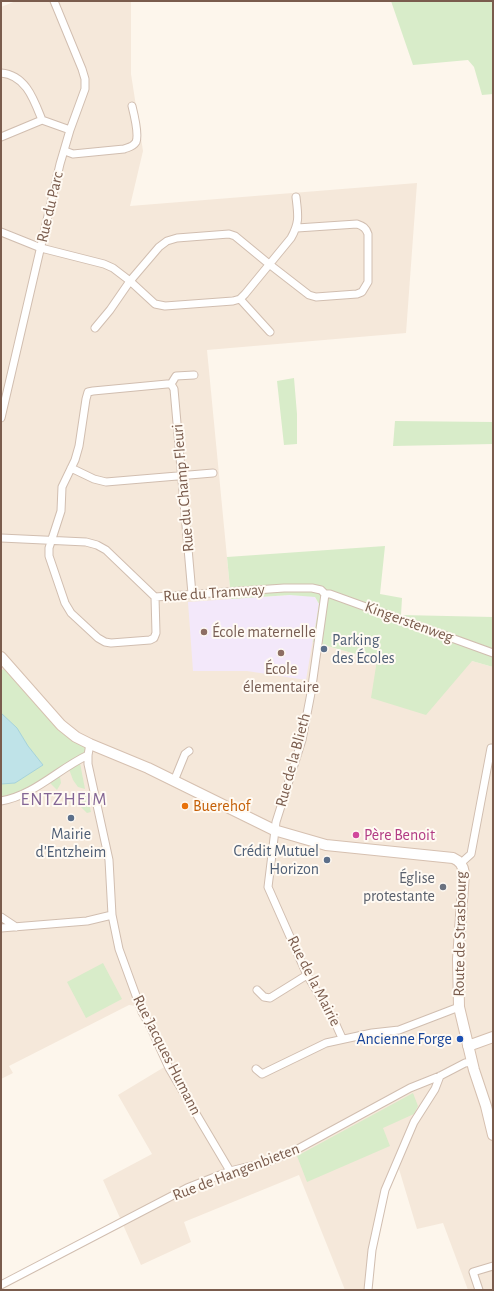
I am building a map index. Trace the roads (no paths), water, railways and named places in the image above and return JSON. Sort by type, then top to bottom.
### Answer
[{"type":"main road","name":"Route de Strasbourg","points":[[1,657],[43,705],[76,737],[174,780],[274,830],[326,845],[413,856],[453,858],[461,863],[464,873],[458,959],[459,1007],[472,1062],[486,1106],[493,1135]]},
{"type":"main road","points":[[468,1046],[493,1037]]},
{"type":"street","name":"Rue du Parc","points":[[1,418],[60,164],[70,130],[85,89],[85,79],[54,1]]},
{"type":"street","points":[[1,73],[12,75],[19,79],[30,92],[42,120]]},
{"type":"street","points":[[64,151],[72,154],[124,149],[133,146],[136,142],[136,134],[132,106]]},
{"type":"street","points":[[1,137],[42,120],[70,130]]},
{"type":"street","points":[[1,232],[41,248],[104,264],[113,268],[155,304],[165,306],[233,301],[240,299],[291,238],[297,228],[298,214],[296,197]]},
{"type":"street","points":[[95,328],[110,310],[130,281],[159,247],[167,241],[177,238],[229,234],[235,236],[309,295],[316,297],[357,294],[362,292],[368,282],[368,234],[367,230],[362,225],[357,224],[297,228]]},
{"type":"street","points":[[240,299],[270,332]]},
{"type":"street","points":[[155,597],[156,633],[154,638],[150,640],[111,643],[105,642],[98,638],[71,613],[65,603],[49,556],[49,548],[61,511],[62,487],[79,446],[88,392],[171,384],[176,376],[194,375]]},
{"type":"street","name":"Rue du Champ Fleuri","points":[[171,384],[174,389],[192,594]]},
{"type":"street","points":[[71,468],[94,479],[106,482],[213,473]]},
{"type":"street","name":"Rue du Tramway","points":[[1,538],[86,542],[97,545],[106,550],[155,597],[298,588],[321,590],[325,594]]},
{"type":"street","name":"Kingerstenweg","points":[[325,594],[330,594],[493,653]]},
{"type":"street","name":"Rue de la Blieth","points":[[274,830],[302,740],[311,693],[325,594]]},
{"type":"street","name":"Rue Jacques Humann","points":[[90,744],[88,764],[109,860],[112,915],[119,949],[142,1012],[169,1068],[230,1171]]},
{"type":"street","points":[[461,863],[471,854],[491,748]]},
{"type":"street","points":[[174,780],[185,754],[189,751]]},
{"type":"street","points":[[1,801],[27,793],[50,779],[63,768],[88,755]]},
{"type":"street","name":"Rue de la Mairie","points":[[274,830],[268,887],[307,975],[333,1018],[342,1038],[399,1030],[459,1007]]},
{"type":"street","points":[[1,928],[88,921],[112,915]]},
{"type":"street","points":[[1,917],[16,927]]},
{"type":"street","points":[[257,990],[264,997],[270,998],[307,975]]},
{"type":"street","points":[[256,1069],[262,1074],[326,1043],[342,1038]]},
{"type":"street","name":"Rue de Hangenbieten","points":[[1,1285],[187,1188],[230,1171],[267,1162],[294,1151],[410,1088],[440,1076],[465,1063],[472,1062]]},
{"type":"street","points":[[368,1290],[372,1250],[385,1190],[414,1122],[435,1089],[440,1076]]},
{"type":"street","points":[[479,1290],[473,1272],[493,1266]]},
{"type":"water","points":[[1,713],[17,728],[28,746],[43,765],[15,783],[1,784]]},
{"type":"place","name":"École maternelle","points":[[204,632]]},
{"type":"place","name":"Parking des Écoles","points":[[324,649]]},
{"type":"place","name":"École élementaire","points":[[281,653]]},
{"type":"place","name":"Buerehof","points":[[185,806]]},
{"type":"place","name":"Mairie d'Entzheim","points":[[71,818]]},
{"type":"place","name":"Père Benoit","points":[[356,835]]},
{"type":"place","name":"Crédit Mutuel Horizon","points":[[327,860]]},
{"type":"place","name":"Église protestante","points":[[443,887]]},
{"type":"place","name":"Ancienne Forge","points":[[460,1039]]},
{"type":"district","name":"ENTZHEIM","points":[[64,800]]}]
